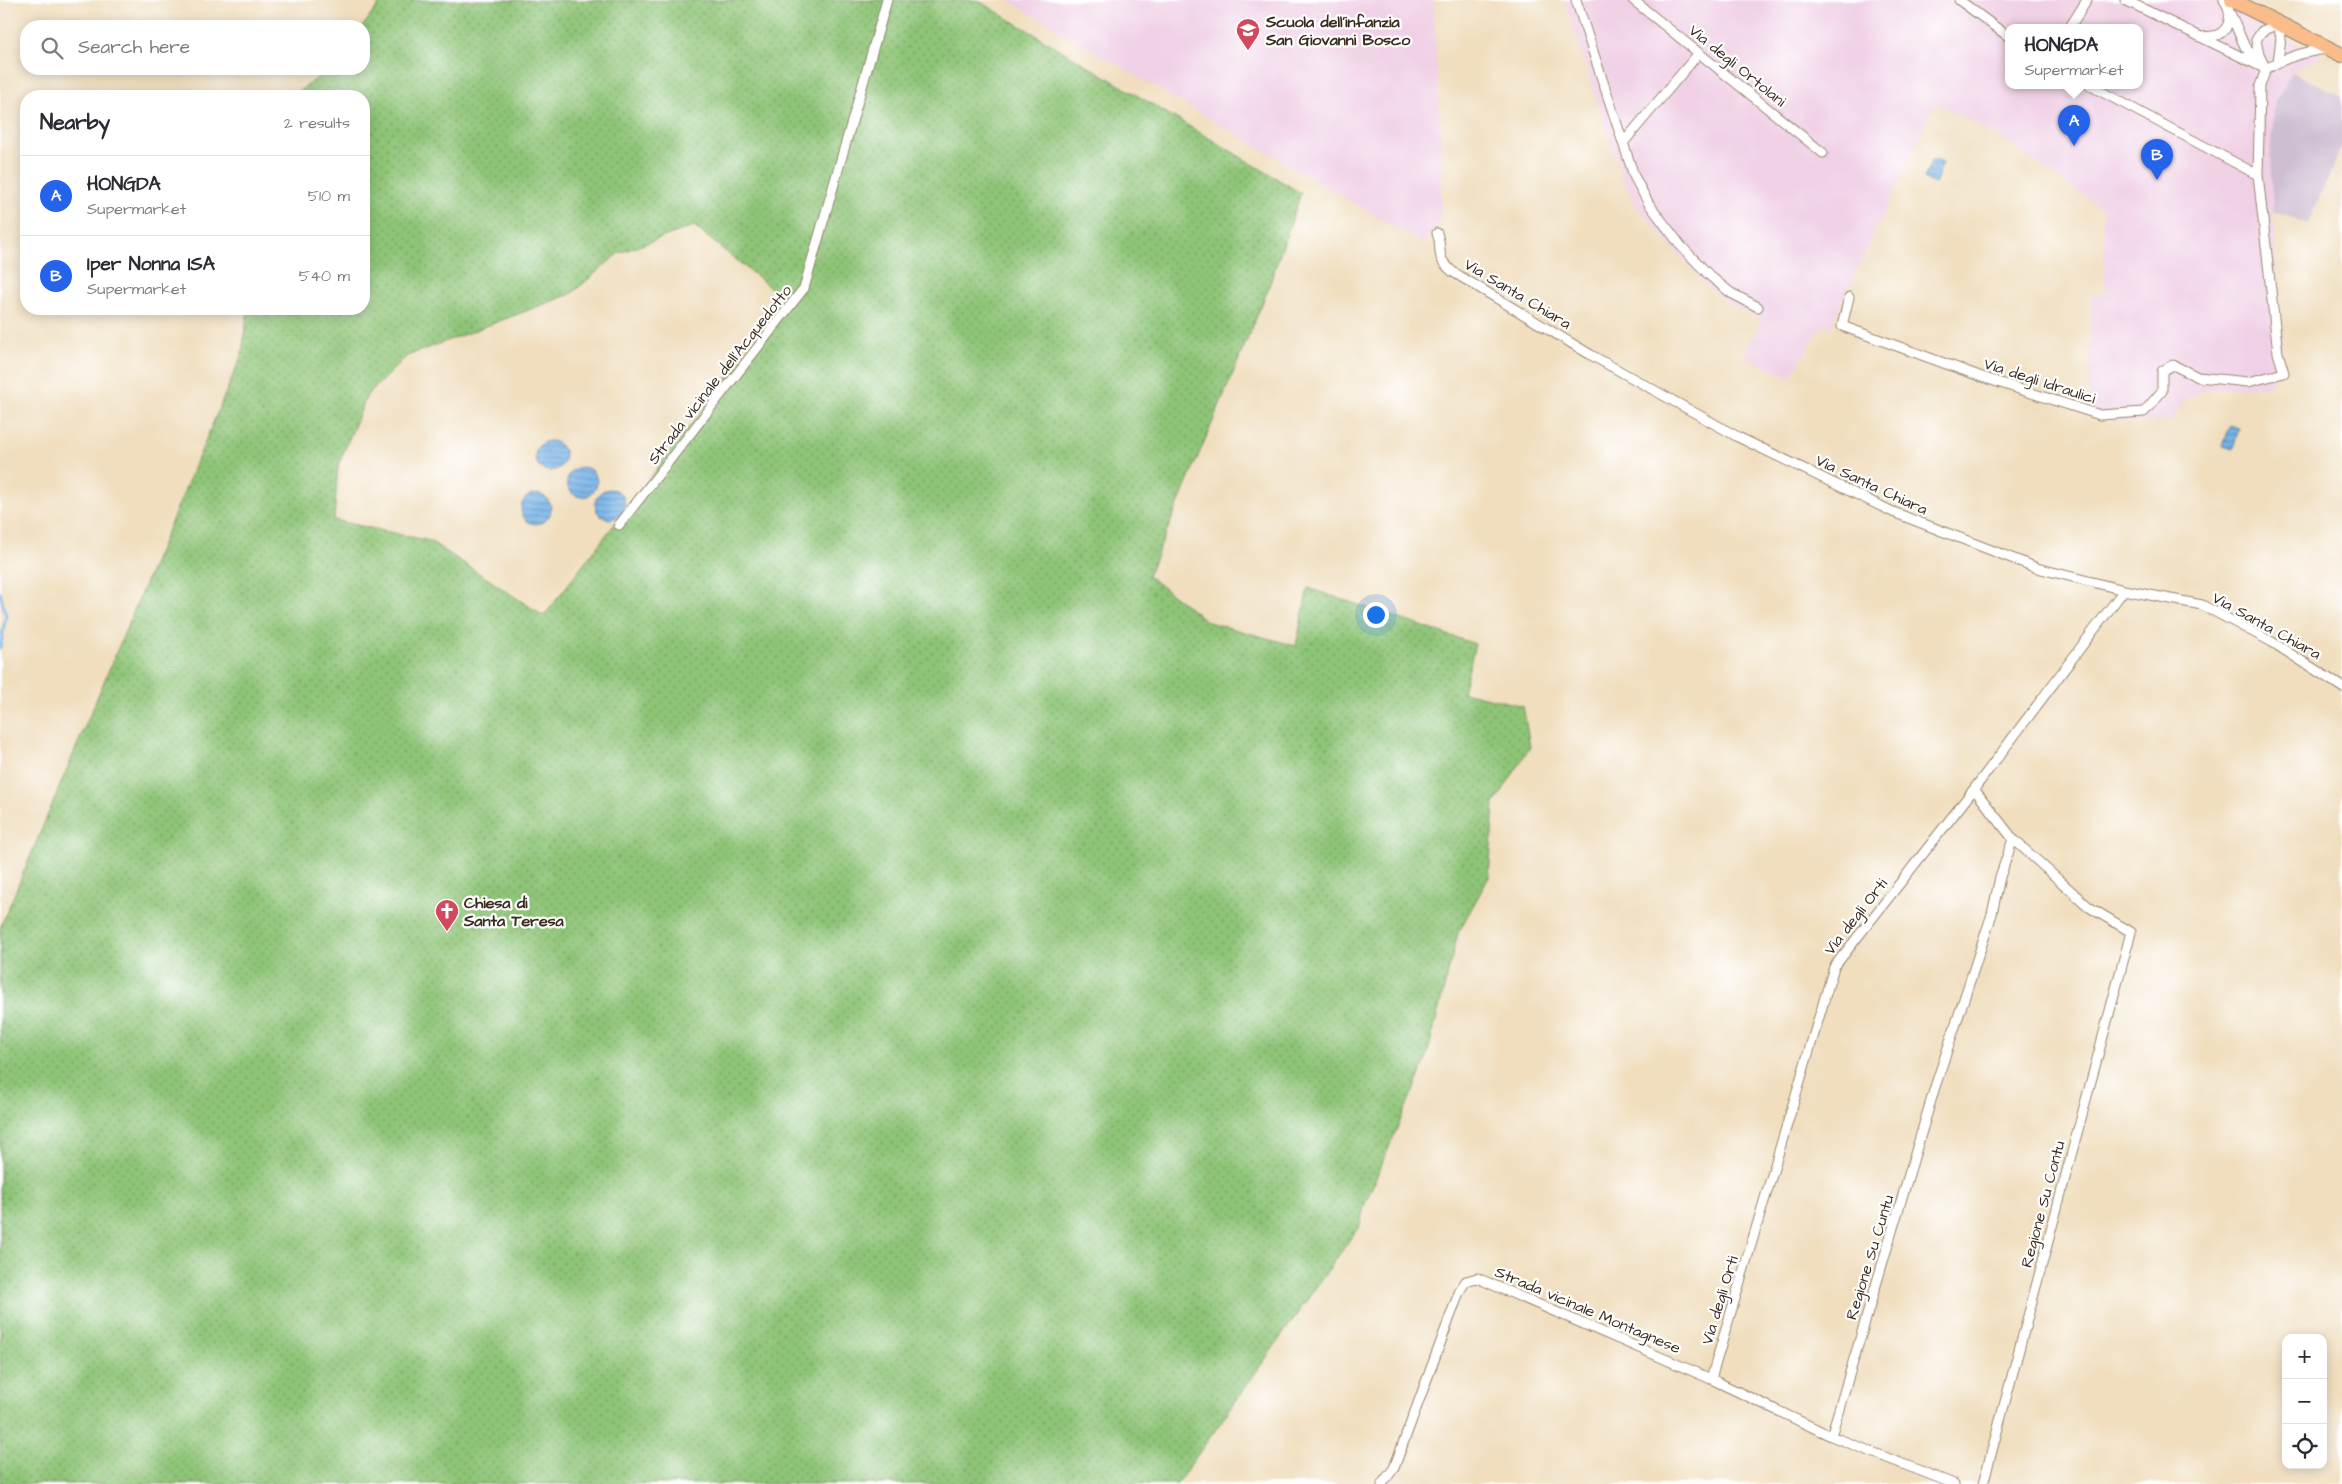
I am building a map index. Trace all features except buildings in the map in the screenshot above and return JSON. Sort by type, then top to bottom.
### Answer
[{"type":"main road","points":[[2232,0],[2342,55]]},
{"type":"street","name":"Strada vicinale dell'Acquedotto","points":[[619,525],[804,288],[888,0]]},
{"type":"street","points":[[1576,0],[1634,176],[1649,204],[1681,246],[1710,276],[1731,293],[1758,308]]},
{"type":"street","name":"Via degli Ortolani","points":[[1633,0],[1823,152]]},
{"type":"street","points":[[1959,0],[2005,34]]},
{"type":"street","points":[[2072,24],[2087,0]]},
{"type":"street","points":[[2125,0],[2266,69]]},
{"type":"street","points":[[2224,0],[2229,6],[2245,48],[2266,69]]},
{"type":"street","points":[[2201,37],[2218,35],[2225,28],[2231,15]]},
{"type":"street","points":[[2228,50],[2245,48],[2256,40],[2262,31],[2278,24],[2281,38],[2278,62]]},
{"type":"street","points":[[2256,40],[2259,55],[2266,69]]},
{"type":"street","points":[[2266,69],[2304,52],[2328,48]]},
{"type":"street","points":[[1623,143],[1700,53]]},
{"type":"street","name":"Via degli Idraulici","points":[[1849,297],[1842,326],[1982,377],[2100,415],[2144,412],[2162,391],[2162,371],[2173,365],[2198,377],[2248,382],[2284,373],[2278,353],[2258,175],[2260,86],[2266,69]]},
{"type":"street","points":[[2097,89],[2258,175]]},
{"type":"street","name":"Via Santa Chiara","points":[[1437,233],[1440,241],[1439,254],[1442,263],[1453,272],[1590,355],[1738,437],[1893,512],[2037,568],[2124,590],[2202,605],[2272,642],[2342,687]]},
{"type":"street","name":"Via degli Orti","points":[[1711,1379],[1834,967],[1974,790],[2124,590]]},
{"type":"street","points":[[1974,790],[2013,839]]},
{"type":"street","name":"Regione Su Contu","points":[[1983,1484],[2131,932],[2089,907],[2013,839]]},
{"type":"street","name":"Regione Su Cuntu","points":[[1831,1436],[1935,1087],[1992,914],[2000,877],[2013,839]]},
{"type":"street","name":"Strada vicinale Montagnese","points":[[1382,1484],[1394,1468],[1460,1290],[1466,1282],[1477,1278],[1711,1379],[1831,1436],[1954,1484]]},
{"type":"shaded area","points":[[1007,0],[1433,0],[1441,142],[1441,215],[1437,225],[1423,244]]},
{"type":"shaded area","points":[[1564,0],[2211,0],[2322,55],[2292,72],[2275,102],[2270,155],[2276,274],[2284,366],[2269,386],[2205,390],[2186,399],[2171,422],[2099,420],[2089,410],[2091,294],[2105,294],[2102,206],[2099,207],[2004,140],[1936,103],[1830,327],[1823,324],[1790,378],[1743,356],[1762,320],[1736,308],[1708,288],[1637,207],[1623,180]]},
{"type":"shaded area","points":[[2292,72],[2342,96],[2342,146],[2308,224],[2273,211],[2270,155],[2275,102]]},
{"type":"green space","points":[[382,0],[977,0],[1301,193],[1267,292],[1148,576],[1208,622],[1296,646],[1308,588],[1475,644],[1463,692],[1523,706],[1530,747],[1494,804],[1489,877],[1458,933],[1426,1060],[1364,1206],[1360,1225],[1177,1484],[0,1484],[0,928],[242,354],[247,315],[370,315],[370,90],[300,90],[322,75],[370,75],[370,20],[367,20]],"holes":[[[694,226],[786,300],[544,616],[430,541],[334,520],[338,466],[367,395],[407,356],[571,294],[619,253]]]},
{"type":"water","points":[[1932,159],[1943,163],[1935,184],[1924,179]]},
{"type":"water","points":[[2230,425],[2239,428],[2233,449],[2223,446]]},
{"type":"water","points":[[550,441],[556,442],[564,450],[564,462],[556,470],[550,471],[544,470],[536,462],[535,456],[536,450],[544,442]]},
{"type":"water","points":[[582,467],[588,468],[596,476],[596,488],[588,496],[582,497],[576,496],[568,488],[567,482],[568,476],[576,468]]},
{"type":"water","points":[[610,489],[616,490],[624,498],[624,510],[616,518],[610,519],[604,518],[596,510],[595,504],[596,498],[604,490]]},
{"type":"water","points":[[536,494],[542,495],[550,503],[550,515],[542,523],[536,524],[530,523],[522,515],[521,509],[522,503],[530,495]]},
{"type":"waterway","points":[[0,593],[6,615],[0,648]]},
{"type":"place","name":"Scuola dell'infanzia San Giovanni Bosco","points":[[1248,51]]},
{"type":"place","name":"HONGDA","points":[[2074,146]]},
{"type":"place","name":"Iper Nonna ISA","points":[[2157,180]]},
{"type":"place","name":"Chiesa di Santa Teresa","points":[[447,932]]}]
